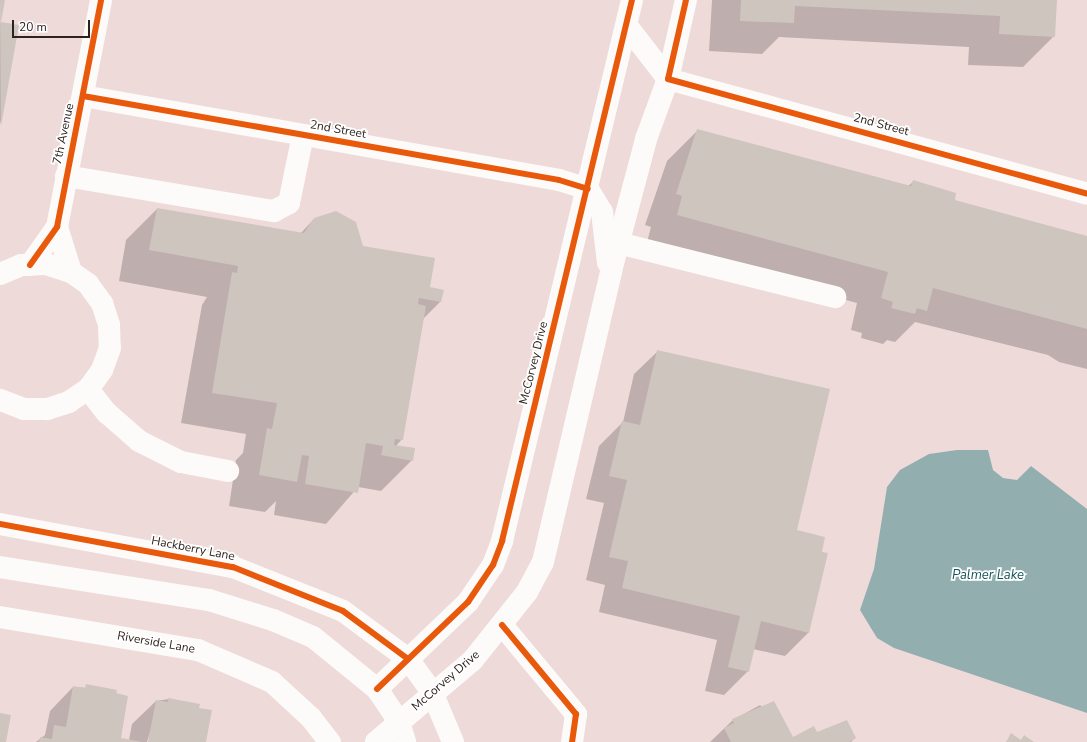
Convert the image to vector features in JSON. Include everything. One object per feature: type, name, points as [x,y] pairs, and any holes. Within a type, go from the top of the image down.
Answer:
[{"type":"street","name":"7th Avenue","points":[[30,265],[57,227],[101,0]]},
{"type":"street","name":"McCorvey Drive","points":[[377,689],[468,602],[493,565],[502,541],[588,189],[632,0]]},
{"type":"street","name":"McCorvey Drive","points":[[402,732],[432,692],[472,661],[502,625],[543,562],[618,243],[646,139],[668,79],[686,0]]},
{"type":"street","points":[[627,26],[668,79]]},
{"type":"street","name":"2nd Street","points":[[668,79],[1087,194]]},
{"type":"street","name":"2nd Street","points":[[83,96],[559,180],[588,189]]},
{"type":"street","points":[[66,176],[274,211],[289,203],[303,135]]},
{"type":"street","points":[[588,189],[602,212],[610,276]]},
{"type":"street","name":"7th Avenue","points":[[57,227],[71,272]]},
{"type":"street","points":[[618,243],[835,297]]},
{"type":"street","points":[[0,274],[30,265],[46,264],[71,272],[88,284],[102,303],[109,325],[110,348],[102,370],[88,389],[69,402],[47,409],[24,409],[0,400]]},
{"type":"street","points":[[88,389],[107,413],[139,441],[181,462],[228,471]]},
{"type":"street","name":"Hackberry Lane","points":[[0,524],[233,567],[343,611],[408,659],[432,692],[453,742]]},
{"type":"street","points":[[0,567],[209,600],[273,620],[313,637],[377,689],[402,732],[376,742]]},
{"type":"street","name":"Riverside Lane","points":[[0,617],[198,650],[272,682],[312,718],[330,742]]},
{"type":"street","points":[[502,625],[576,714],[572,742]]},
{"type":"shaded area","points":[[0,0],[1087,0],[1087,742],[0,742]]},
{"type":"water","name":"Palmer Lake","points":[[957,450],[988,450],[993,470],[1003,478],[1017,480],[1031,466],[1087,509],[1087,713],[894,648],[877,638],[860,610],[874,569],[887,487],[900,470],[929,454]]},
{"type":"building","points":[[0,0],[5,0],[1,22],[19,25],[1,126]]},
{"type":"building","points":[[741,0],[1057,0],[1055,37],[999,34],[1000,16],[795,6],[794,23],[740,21]]},
{"type":"building","points":[[697,129],[911,186],[913,180],[956,193],[955,200],[1087,236],[1087,329],[933,288],[927,311],[917,308],[915,314],[891,308],[893,302],[881,298],[888,272],[677,215],[682,196],[676,194]]},
{"type":"building","points":[[157,208],[304,233],[314,218],[336,211],[356,222],[363,246],[435,258],[430,287],[444,290],[441,302],[419,298],[418,304],[426,306],[403,440],[395,439],[394,445],[415,448],[413,461],[381,455],[383,446],[366,443],[358,493],[305,484],[309,456],[302,455],[297,482],[259,475],[267,428],[272,429],[277,403],[212,393],[232,272],[237,273],[238,266],[149,250]]},
{"type":"building","points":[[657,350],[830,389],[797,530],[825,537],[822,552],[828,553],[809,633],[761,621],[749,672],[728,667],[740,616],[622,588],[628,561],[609,557],[627,480],[609,476],[622,421],[640,425]]},
{"type":"building","points":[[86,684],[117,690],[116,693],[128,696],[121,738],[142,742],[39,742],[40,737],[52,739],[54,725],[66,727],[73,686],[85,688]]},
{"type":"building","points":[[168,698],[200,704],[199,708],[212,710],[206,742],[148,742],[156,700],[168,702]]},
{"type":"building","points":[[774,701],[793,737],[814,726],[817,732],[847,720],[856,738],[849,742],[731,742],[724,728],[734,723],[732,719]]},
{"type":"building","points":[[0,713],[11,715],[6,742],[0,742]]},
{"type":"building","points":[[1011,733],[1021,740],[1024,735],[1034,742],[1006,742]]},
{"type":"cycle path","points":[[30,265],[57,227],[101,0]]},
{"type":"cycle path","points":[[377,689],[468,602],[493,565],[502,541],[632,0]]},
{"type":"cycle path","points":[[686,0],[668,79],[1087,194]]},
{"type":"cycle path","points":[[83,96],[559,180],[588,189]]},
{"type":"cycle path","points":[[0,524],[233,567],[343,611],[408,659]]},
{"type":"cycle path","points":[[502,625],[576,714],[572,742]]}]
